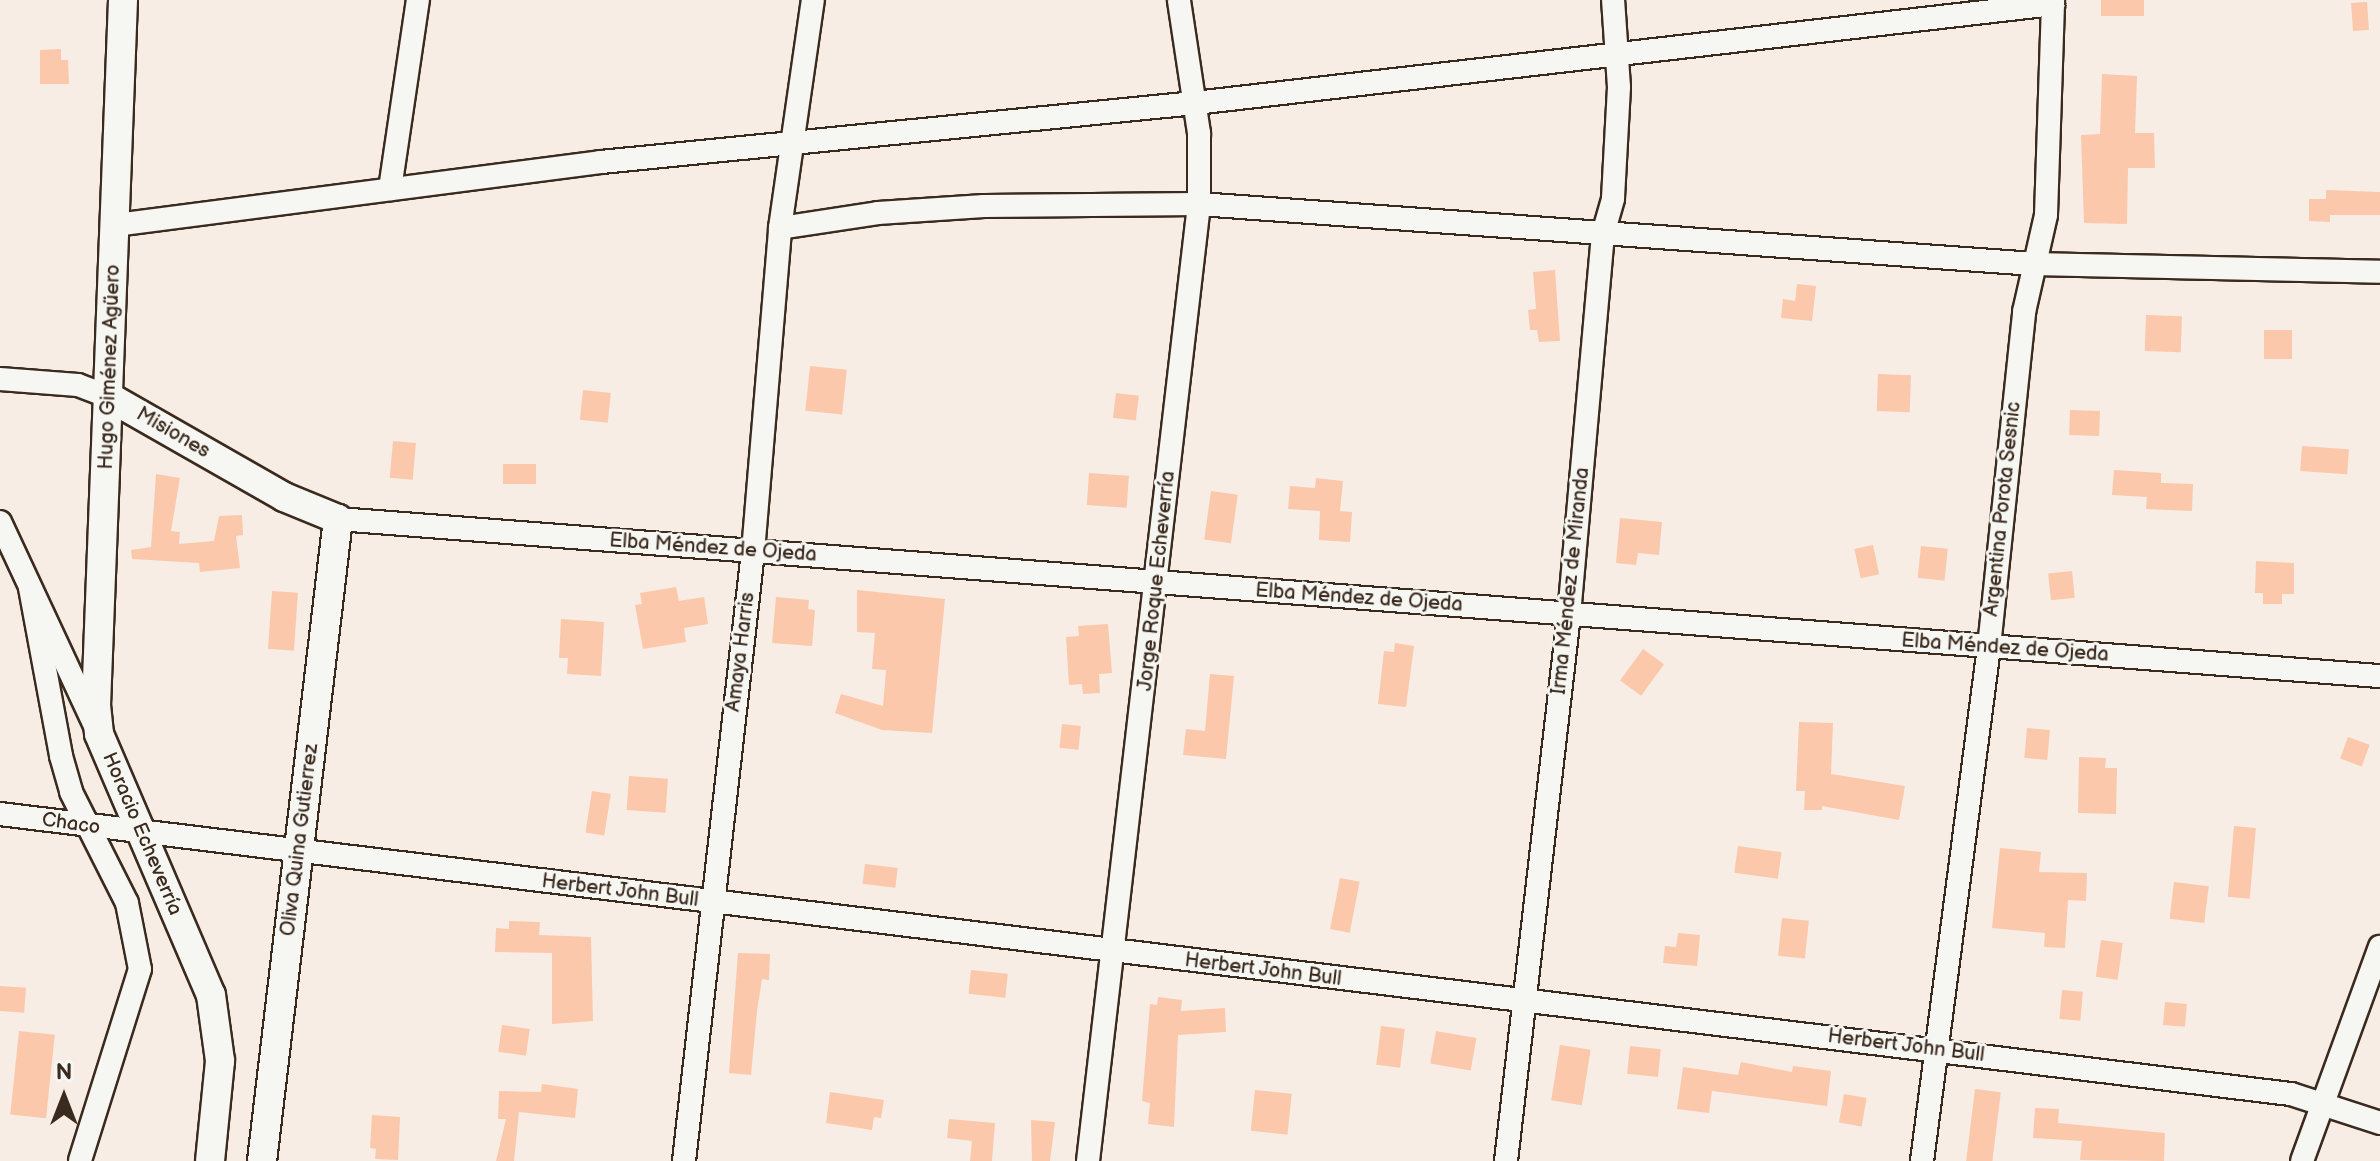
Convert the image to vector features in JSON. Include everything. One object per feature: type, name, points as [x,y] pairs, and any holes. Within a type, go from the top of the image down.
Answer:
[{"type":"street","name":"Hugo Giménez Agüero","points":[[99,734],[97,659],[123,0]]},
{"type":"street","points":[[390,189],[418,0]]},
{"type":"street","name":"Amaya Harris","points":[[684,1161],[753,552],[780,228],[813,0]]},
{"type":"street","name":"Jorge Roque Echeverría","points":[[1088,1161],[1116,952],[1199,204],[1195,103],[1179,0]]},
{"type":"street","name":"Irma Méndez de Miranda","points":[[1506,1161],[1569,615],[1603,234],[1613,198],[1617,55],[1613,0]]},
{"type":"street","points":[[116,225],[601,162],[790,147],[1195,103],[2053,2]]},
{"type":"street","name":"Argentina Porota Sesnic","points":[[1922,1161],[1989,647],[2024,312],[2050,180],[2053,2]]},
{"type":"street","points":[[780,228],[878,213],[984,206],[1199,204],[2034,264],[2380,272]]},
{"type":"street","name":"Misiones","points":[[0,379],[78,385],[109,397],[284,497],[338,519]]},
{"type":"street","name":"Elba Méndez de Ojeda","points":[[338,519],[2380,676]]},
{"type":"street","name":"Oliva Quina Gutierrez","points":[[262,1161],[338,519]]},
{"type":"street","name":"Horacio Echeverría","points":[[0,522],[99,734],[211,995],[220,1061],[210,1161]]},
{"type":"street","points":[[30,588],[61,756],[127,903],[140,969],[80,1161]]},
{"type":"street","name":"Chaco","points":[[0,814],[141,833]]},
{"type":"street","name":"Herbert John Bull","points":[[141,833],[1525,1004],[1937,1049],[2323,1102],[2380,1123]]},
{"type":"street","points":[[2302,1161],[2380,947]]},
{"type":"building","points":[[2101,0],[2144,0],[2144,16],[2101,16]]},
{"type":"building","points":[[2367,2],[2369,30],[2353,31],[2351,3]]},
{"type":"building","points":[[61,49],[61,60],[68,60],[69,84],[40,84],[40,50]]},
{"type":"building","points":[[2102,74],[2137,76],[2135,133],[2154,133],[2155,168],[2128,168],[2127,224],[2084,223],[2081,135],[2100,134]]},
{"type":"building","points":[[2326,190],[2380,192],[2380,215],[2330,215],[2330,222],[2309,221],[2309,199],[2326,199]]},
{"type":"building","points":[[1555,270],[1560,341],[1539,342],[1537,330],[1530,330],[1528,310],[1536,309],[1533,272]]},
{"type":"building","points":[[1797,284],[1816,286],[1812,321],[1781,318],[1783,299],[1795,301]]},
{"type":"building","points":[[2146,315],[2182,316],[2181,352],[2145,351]]},
{"type":"building","points":[[2264,330],[2292,330],[2292,359],[2264,359]]},
{"type":"building","points":[[810,366],[847,370],[842,415],[805,411]]},
{"type":"building","points":[[1878,374],[1911,375],[1910,412],[1877,411]]},
{"type":"building","points":[[583,390],[611,393],[608,423],[580,420]]},
{"type":"building","points":[[1116,393],[1139,396],[1136,421],[1113,418]]},
{"type":"building","points":[[2070,410],[2100,411],[2099,436],[2069,435]]},
{"type":"building","points":[[393,441],[416,443],[413,480],[390,478]]},
{"type":"building","points":[[2302,446],[2349,449],[2347,474],[2300,471]]},
{"type":"building","points":[[503,464],[536,464],[536,484],[503,484]]},
{"type":"building","points":[[2114,470],[2161,473],[2161,483],[2193,484],[2192,511],[2146,509],[2147,497],[2112,495]]},
{"type":"building","points":[[1089,473],[1129,476],[1127,508],[1087,505]]},
{"type":"building","points":[[156,474],[180,478],[171,531],[180,532],[179,544],[214,541],[219,516],[242,515],[243,535],[236,536],[240,568],[200,572],[199,563],[132,559],[131,550],[151,547]]},
{"type":"building","points":[[1316,478],[1343,481],[1340,511],[1352,512],[1350,542],[1319,540],[1320,511],[1288,509],[1290,486],[1315,488]]},
{"type":"building","points":[[1211,491],[1238,495],[1231,543],[1204,540]]},
{"type":"building","points":[[1620,518],[1662,522],[1659,555],[1638,553],[1636,565],[1616,563]]},
{"type":"building","points":[[1873,545],[1879,574],[1861,578],[1854,549]]},
{"type":"building","points":[[1921,546],[1948,549],[1945,581],[1918,578]]},
{"type":"building","points":[[2256,561],[2294,563],[2294,594],[2282,594],[2282,604],[2263,604],[2263,593],[2255,593]]},
{"type":"building","points":[[2072,571],[2075,598],[2051,600],[2048,574]]},
{"type":"building","points":[[676,587],[679,601],[704,597],[708,624],[684,628],[686,642],[643,649],[635,605],[642,604],[640,593]]},
{"type":"building","points":[[857,590],[945,599],[932,733],[882,730],[835,713],[841,694],[883,706],[886,670],[872,669],[875,633],[857,632]]},
{"type":"building","points":[[272,591],[298,593],[294,651],[268,649]]},
{"type":"building","points":[[776,597],[809,600],[808,609],[815,610],[812,646],[772,643]]},
{"type":"building","points":[[561,619],[604,622],[601,676],[567,674],[568,658],[559,658]]},
{"type":"building","points":[[1108,624],[1112,673],[1099,674],[1100,693],[1083,694],[1082,684],[1069,685],[1066,637],[1079,636],[1078,626]]},
{"type":"building","points":[[1395,643],[1414,646],[1406,707],[1378,704],[1384,651],[1394,652]]},
{"type":"building","points":[[1643,649],[1664,664],[1641,696],[1620,681]]},
{"type":"building","points":[[1210,674],[1234,676],[1226,759],[1183,755],[1186,729],[1205,731]]},
{"type":"building","points":[[1799,722],[1833,723],[1831,774],[1905,786],[1899,820],[1822,806],[1822,810],[1804,810],[1805,791],[1796,791]]},
{"type":"building","points":[[1062,724],[1081,726],[1078,750],[1059,748]]},
{"type":"building","points":[[2027,728],[2050,730],[2047,760],[2024,758]]},
{"type":"building","points":[[2348,737],[2370,745],[2362,766],[2340,759]]},
{"type":"building","points":[[2079,757],[2106,758],[2105,768],[2117,768],[2116,814],[2078,813]]},
{"type":"building","points":[[629,776],[668,779],[666,813],[627,810]]},
{"type":"building","points":[[592,791],[611,794],[604,835],[585,832]]},
{"type":"building","points":[[2234,826],[2256,828],[2250,899],[2228,897]]},
{"type":"building","points":[[1738,846],[1782,852],[1778,879],[1734,873]]},
{"type":"building","points":[[2000,848],[2041,852],[2039,872],[2087,873],[2086,901],[2068,900],[2065,948],[2044,947],[2045,933],[1992,928]]},
{"type":"building","points":[[865,864],[898,868],[895,888],[863,884]]},
{"type":"building","points":[[1340,878],[1360,882],[1350,933],[1330,929]]},
{"type":"building","points":[[2174,882],[2209,886],[2204,923],[2169,919]]},
{"type":"building","points":[[1782,918],[1809,921],[1805,959],[1778,956]]},
{"type":"building","points":[[509,921],[540,922],[539,935],[591,937],[593,1021],[552,1024],[552,953],[495,952],[496,928],[509,929]]},
{"type":"building","points":[[1678,933],[1700,935],[1697,966],[1663,963],[1665,946],[1676,947]]},
{"type":"building","points":[[2101,940],[2123,943],[2118,980],[2096,977]]},
{"type":"building","points":[[738,953],[770,954],[769,980],[762,979],[751,1075],[729,1073]]},
{"type":"building","points":[[971,970],[1008,974],[1005,998],[968,994]]},
{"type":"building","points":[[0,986],[26,988],[24,1013],[0,1011]]},
{"type":"building","points":[[2062,990],[2083,992],[2080,1021],[2059,1019]]},
{"type":"building","points":[[1158,997],[1182,1000],[1181,1011],[1225,1008],[1226,1032],[1178,1035],[1174,1127],[1148,1124],[1150,1103],[1142,1101],[1150,1004],[1157,1005]]},
{"type":"building","points":[[2165,1002],[2187,1004],[2185,1027],[2163,1025]]},
{"type":"building","points":[[502,1025],[530,1029],[526,1056],[498,1052]]},
{"type":"building","points":[[1381,1026],[1405,1029],[1400,1068],[1376,1065]]},
{"type":"building","points":[[19,1031],[55,1035],[46,1118],[10,1115]]},
{"type":"building","points":[[1436,1031],[1476,1038],[1471,1071],[1430,1063]]},
{"type":"building","points":[[1560,1045],[1591,1050],[1582,1105],[1551,1100]]},
{"type":"building","points":[[1630,1046],[1661,1049],[1658,1077],[1627,1074]]},
{"type":"building","points":[[1741,1062],[1792,1072],[1793,1066],[1831,1071],[1827,1106],[1712,1091],[1709,1113],[1677,1109],[1683,1067],[1738,1075]]},
{"type":"building","points":[[542,1084],[578,1089],[575,1118],[519,1112],[514,1161],[496,1161],[506,1119],[498,1119],[499,1091],[541,1092]]},
{"type":"building","points":[[1975,1089],[2001,1092],[1992,1161],[1966,1161]]},
{"type":"building","points":[[1255,1090],[1292,1094],[1288,1135],[1251,1131]]},
{"type":"building","points":[[830,1092],[884,1100],[881,1118],[874,1117],[872,1130],[826,1123]]},
{"type":"building","points":[[1844,1094],[1867,1098],[1862,1127],[1839,1123]]},
{"type":"building","points":[[2035,1108],[2059,1109],[2058,1123],[2165,1133],[2164,1161],[2080,1160],[2082,1141],[2033,1138]]},
{"type":"building","points":[[372,1115],[400,1117],[398,1160],[375,1159],[376,1149],[370,1148]]},
{"type":"building","points":[[949,1119],[995,1123],[992,1161],[970,1161],[972,1141],[947,1138]]},
{"type":"building","points":[[1031,1120],[1055,1122],[1050,1161],[1032,1161]]}]
